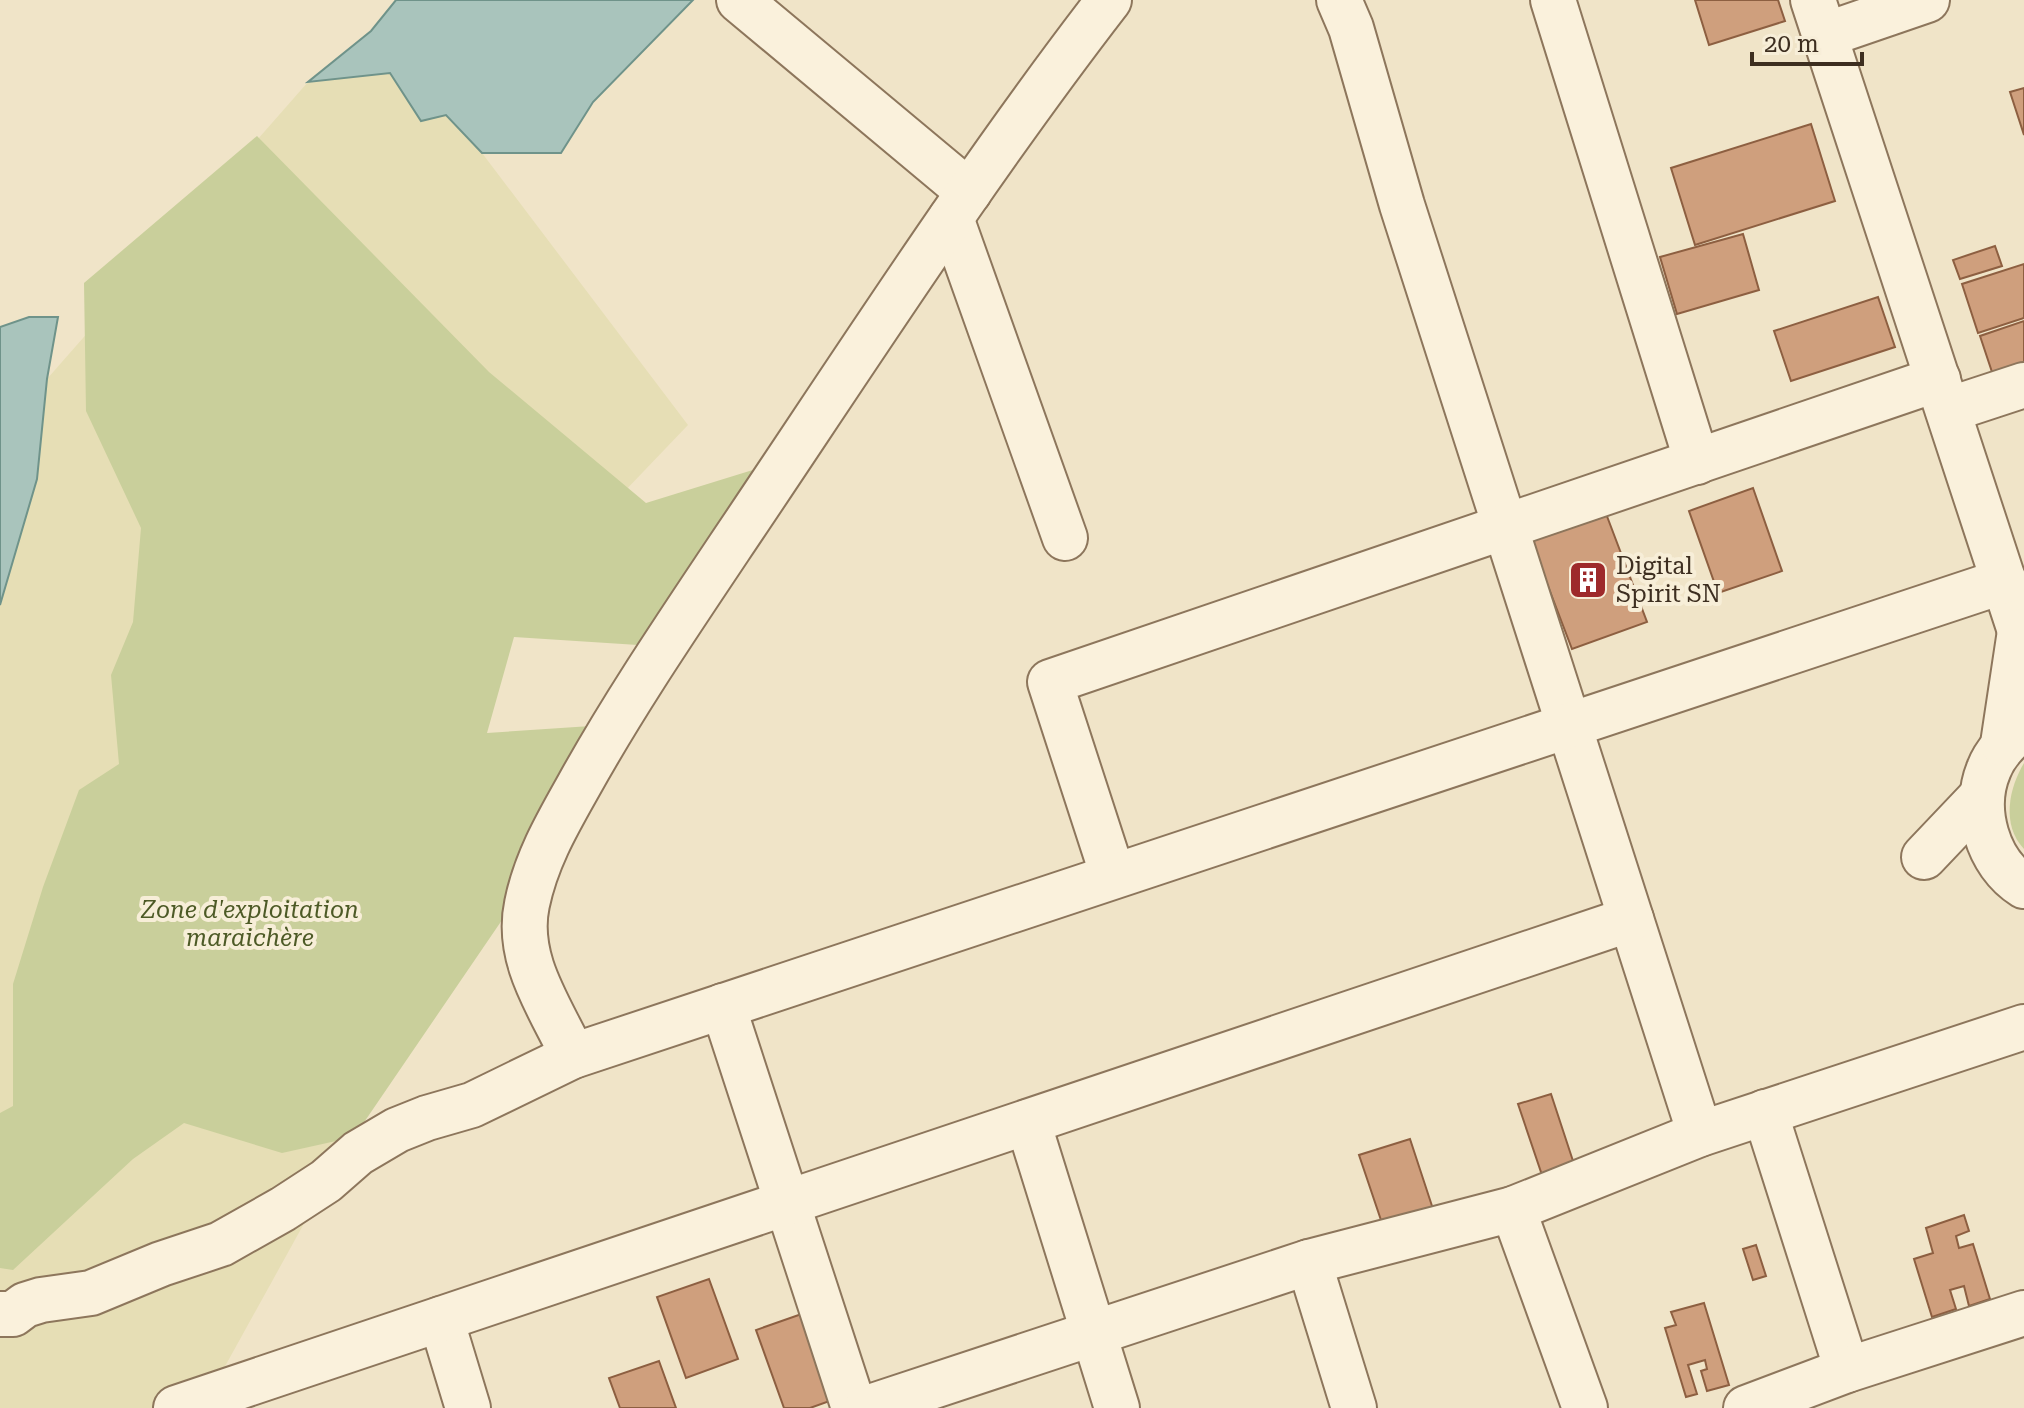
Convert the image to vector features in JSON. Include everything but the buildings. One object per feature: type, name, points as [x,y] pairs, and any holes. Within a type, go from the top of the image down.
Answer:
[{"type":"street","points":[[739,0],[960,205],[1065,538]]},
{"type":"street","points":[[1339,0],[1351,28],[1402,205],[1700,1134]]},
{"type":"street","points":[[1553,0],[1697,462]]},
{"type":"street","points":[[1927,0],[1819,17],[2022,633],[2014,735],[1988,769],[1981,797],[1984,827],[1994,855],[2024,886]]},
{"type":"street","points":[[573,1056],[533,976],[525,938],[526,907],[539,858],[600,747],[699,594],[960,205],[1102,2]]},
{"type":"street","points":[[1113,876],[1050,682],[1697,462],[1943,395],[2024,385]]},
{"type":"street","points":[[0,1314],[13,1314],[25,1305],[41,1300],[91,1293],[161,1264],[221,1244],[283,1209],[326,1181],[358,1153],[397,1130],[472,1105],[573,1056],[2004,581]]},
{"type":"street","points":[[1981,797],[1924,857],[1994,855]]},
{"type":"street","points":[[176,1408],[1631,919]]},
{"type":"street","points":[[723,1006],[854,1408]]},
{"type":"street","points":[[867,1408],[1309,1262],[1513,1209],[1700,1134],[2024,1027]]},
{"type":"street","points":[[1765,1112],[1847,1370]]},
{"type":"street","points":[[1028,1122],[1117,1408]]},
{"type":"street","points":[[1513,1209],[1585,1408]]},
{"type":"street","points":[[1309,1262],[1354,1408]]},
{"type":"street","points":[[1746,1408],[1847,1370],[2024,1313]]},
{"type":"street","points":[[441,1319],[468,1408]]},
{"type":"green space","name":"Zone d'exploitation maraichère","points":[[390,73],[421,121],[446,115],[482,153],[688,425],[600,517],[507,538],[458,945],[202,1408],[0,1408],[0,605],[37,479],[47,379],[308,82]]},
{"type":"green space","name":"Zone d'exploitation maraichère","points":[[257,136],[489,372],[646,503],[782,461],[638,645],[514,637],[487,733],[606,725],[500,923],[354,1137],[282,1153],[184,1123],[133,1159],[13,1270],[0,1268],[0,1113],[13,1106],[13,984],[43,887],[79,790],[119,764],[111,675],[133,622],[141,528],[86,411],[84,283]]},
{"type":"green space","points":[[2024,763],[2024,849],[2012,829],[2010,806],[2014,784]]},
{"type":"water","points":[[396,0],[693,0],[593,102],[561,153],[482,153],[446,115],[421,121],[390,73],[308,82],[371,31]]},
{"type":"water","points":[[29,317],[58,317],[47,379],[37,479],[0,605],[0,327]]},
{"type":"place","name":"Digital Spirit SN","points":[[1588,580]]}]
